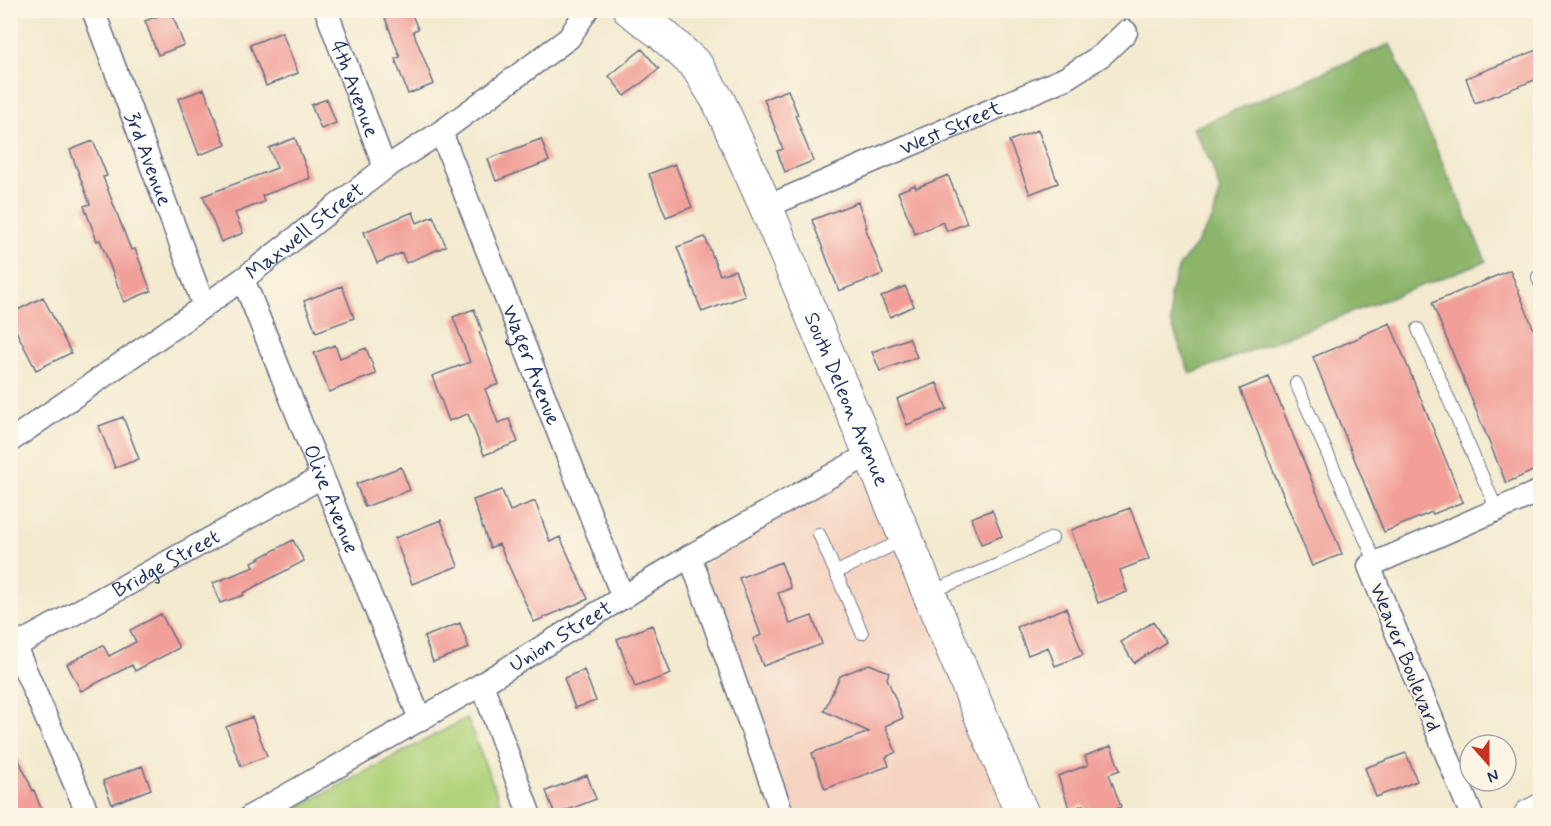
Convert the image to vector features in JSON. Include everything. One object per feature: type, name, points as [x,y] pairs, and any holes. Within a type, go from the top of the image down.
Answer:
[{"type":"street","name":"3rd Avenue","points":[[93,10],[204,306]]},
{"type":"street","name":"4th Avenue","points":[[326,10],[385,168]]},
{"type":"street","name":"Maxwell Street","points":[[13,431],[243,279],[385,168],[441,132],[569,38],[588,10]]},
{"type":"street","name":"South Deleon Avenue","points":[[630,10],[661,33],[696,65],[719,102],[871,453],[1023,816]]},
{"type":"street","name":"West Street","points":[[766,207],[1066,78],[1102,55],[1126,32]]},
{"type":"street","name":"Wager Avenue","points":[[441,132],[623,598]]},
{"type":"street","name":"Olive Avenue","points":[[243,279],[420,719]]},
{"type":"street","name":"Union Street","points":[[251,816],[482,684],[690,556],[871,453]]},
{"type":"street","name":"Bridge Street","points":[[12,644],[322,477]]},
{"type":"street","points":[[1372,564],[1540,491]]},
{"type":"street","points":[[690,556],[783,816]]},
{"type":"street","name":"Weaver Boulevard","points":[[1372,564],[1472,816]]},
{"type":"street","points":[[12,644],[89,816]]},
{"type":"street","points":[[482,684],[530,816]]},
{"type":"street","points":[[1530,816],[1540,811]]},
{"type":"lane","points":[[1418,329],[1497,510]]},
{"type":"lane","points":[[1296,384],[1372,564]]},
{"type":"lane","points":[[819,534],[862,633]]},
{"type":"lane","points":[[837,572],[906,538]]},
{"type":"lane","points":[[929,592],[997,565],[1052,538]]},
{"type":"shaded area","points":[[867,468],[1010,815],[794,815],[704,566],[780,518]]},
{"type":"green space","points":[[1390,44],[1486,261],[1190,374],[1171,322],[1170,293],[1179,266],[1213,218],[1220,192],[1212,165],[1193,128]]},
{"type":"green space","points":[[467,718],[505,815],[284,815]]},
{"type":"building","points":[[382,10],[410,10],[418,29],[413,31],[434,84],[408,94],[395,59],[400,57]]},
{"type":"building","points":[[171,11],[184,45],[158,55],[145,21]]},
{"type":"building","points":[[282,32],[298,73],[266,86],[250,45]]},
{"type":"building","points":[[642,49],[659,69],[625,96],[609,76]]},
{"type":"building","points":[[1540,49],[1540,78],[1475,103],[1466,78]]},
{"type":"building","points":[[204,89],[226,145],[199,155],[178,99]]},
{"type":"building","points":[[788,90],[813,161],[785,172],[777,151],[783,149],[764,99]]},
{"type":"building","points":[[327,99],[336,123],[321,129],[311,105]]},
{"type":"building","points":[[1038,130],[1058,183],[1030,194],[1009,141]]},
{"type":"building","points":[[295,138],[310,178],[262,196],[264,202],[235,213],[243,233],[221,242],[203,196],[277,168],[269,148]]},
{"type":"building","points":[[541,139],[549,161],[496,181],[488,159]]},
{"type":"building","points":[[93,141],[107,176],[103,177],[131,250],[135,249],[151,291],[124,302],[84,206],[90,204],[70,150]]},
{"type":"building","points":[[675,164],[692,207],[666,217],[649,174]]},
{"type":"building","points":[[948,175],[967,223],[947,231],[943,222],[915,234],[898,192],[915,185],[916,188]]},
{"type":"building","points":[[858,202],[883,274],[839,291],[812,220]]},
{"type":"building","points":[[413,212],[417,223],[433,216],[446,246],[406,263],[402,253],[377,263],[364,232]]},
{"type":"building","points":[[705,237],[720,275],[735,270],[745,296],[702,312],[677,247]]},
{"type":"building","points":[[1510,270],[1540,345],[1540,468],[1506,483],[1432,303]]},
{"type":"building","points":[[342,286],[354,318],[316,332],[304,301]]},
{"type":"building","points":[[905,286],[914,306],[890,317],[881,297]]},
{"type":"building","points":[[43,297],[71,353],[36,370],[10,319],[10,314]]},
{"type":"building","points":[[474,309],[482,331],[479,332],[499,384],[485,389],[498,423],[509,419],[518,442],[484,455],[468,414],[449,421],[432,376],[470,362],[453,317]]},
{"type":"building","points":[[1390,323],[1463,502],[1384,532],[1313,357]]},
{"type":"building","points":[[909,338],[917,357],[880,371],[872,352]]},
{"type":"building","points":[[335,345],[340,358],[366,348],[376,374],[329,392],[314,353]]},
{"type":"building","points":[[1269,377],[1342,554],[1312,566],[1240,389]]},
{"type":"building","points":[[937,383],[947,409],[907,425],[897,399]]},
{"type":"building","points":[[123,417],[139,459],[115,468],[99,426]]},
{"type":"building","points":[[401,467],[410,490],[365,507],[356,484]]},
{"type":"building","points":[[502,490],[510,511],[535,501],[550,542],[560,537],[588,599],[534,622],[499,544],[490,548],[473,500]]},
{"type":"building","points":[[1130,508],[1149,559],[1120,570],[1127,592],[1098,603],[1071,530]]},
{"type":"building","points":[[992,510],[1002,536],[981,544],[971,518]]},
{"type":"building","points":[[441,520],[458,566],[412,584],[395,538]]},
{"type":"building","points":[[293,540],[304,561],[243,593],[244,595],[220,603],[213,583],[254,567],[252,562]]},
{"type":"building","points":[[781,562],[791,588],[778,593],[790,624],[812,616],[822,644],[763,666],[753,639],[761,635],[739,578]]},
{"type":"building","points":[[1066,608],[1083,655],[1055,666],[1048,647],[1028,655],[1017,627]]},
{"type":"building","points":[[161,614],[179,648],[135,671],[132,665],[81,691],[67,664],[103,645],[109,656],[136,642],[130,630]]},
{"type":"building","points":[[1153,622],[1166,642],[1134,663],[1121,642]]},
{"type":"building","points":[[460,623],[469,648],[433,662],[424,637]]},
{"type":"building","points":[[652,625],[671,674],[635,687],[617,639]]},
{"type":"building","points":[[869,664],[889,672],[887,678],[903,718],[885,726],[896,752],[886,757],[889,766],[825,789],[812,753],[869,732],[824,711],[840,676]]},
{"type":"building","points":[[584,670],[596,701],[575,708],[564,678]]},
{"type":"building","points":[[252,717],[267,756],[241,766],[226,727]]},
{"type":"building","points":[[10,741],[42,811],[31,816],[10,816]]},
{"type":"building","points":[[1111,746],[1120,770],[1109,774],[1121,807],[1099,816],[1087,816],[1083,805],[1070,810],[1058,776],[1088,765],[1085,756]]},
{"type":"building","points":[[1406,753],[1417,781],[1376,797],[1365,768]]},
{"type":"building","points":[[142,766],[151,789],[112,804],[103,781]]},
{"type":"building","points":[[587,775],[596,799],[555,815],[546,791]]}]
